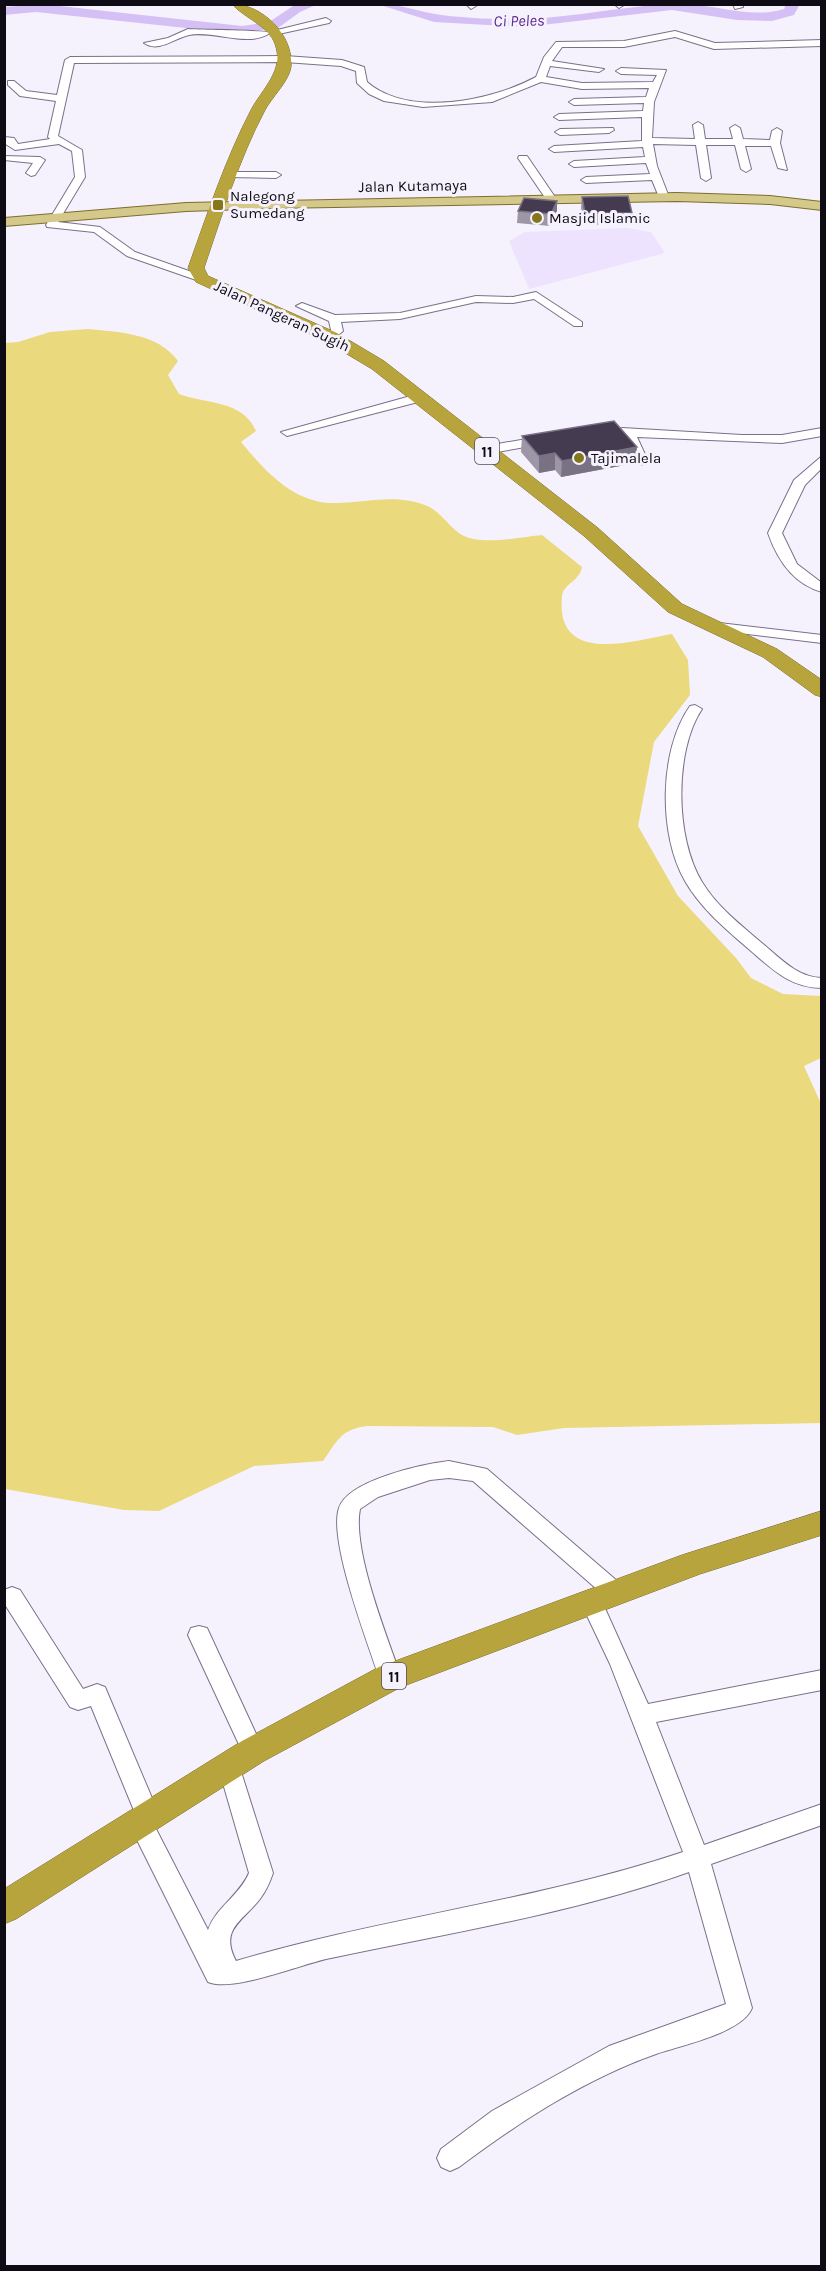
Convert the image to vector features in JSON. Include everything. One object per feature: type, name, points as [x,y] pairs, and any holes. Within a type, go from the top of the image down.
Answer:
[{"type":"highway","points":[[225,4],[269,32],[284,55]]},
{"type":"highway","points":[[237,4],[250,18]]},
{"type":"highway","name":"Jalan Pangeran Sugih","points":[[284,55],[284,69],[258,110],[218,206],[200,270],[331,337],[378,365],[591,532],[660,596],[690,618],[753,644],[786,664],[822,691]]},
{"type":"highway","name":"11","points":[[4,1908],[241,1758],[390,1677],[693,1564],[822,1523]]},
{"type":"main road","name":"Jalan Kutamaya","points":[[4,222],[218,206],[664,197],[770,200],[822,206]]},
{"type":"street","points":[[149,43],[170,41],[188,32],[242,35],[326,21]]},
{"type":"street","points":[[815,29],[822,38]]},
{"type":"street","points":[[540,79],[559,44],[617,44],[667,35],[683,36],[714,46],[822,43]]},
{"type":"street","points":[[200,270],[145,259],[120,248],[105,233],[96,229],[51,225],[80,177],[77,150],[53,137],[70,60],[76,58],[284,55],[358,67],[362,82],[373,94],[388,100],[409,102],[480,101],[504,96],[540,79],[582,86],[654,85]]},
{"type":"street","points":[[547,63],[599,69]]},
{"type":"street","points":[[621,71],[663,72],[654,85],[647,114],[651,160],[655,177],[664,197]]},
{"type":"street","points":[[11,83],[23,94],[60,98]]},
{"type":"street","points":[[574,102],[649,100]]},
{"type":"street","points":[[559,117],[647,114]]},
{"type":"street","points":[[601,115],[616,145]]},
{"type":"street","points":[[698,125],[706,178]]},
{"type":"street","points":[[735,128],[746,170]]},
{"type":"street","points":[[560,132],[609,130]]},
{"type":"street","points":[[777,131],[775,142],[783,168]]},
{"type":"street","points":[[4,140],[10,141],[8,155]]},
{"type":"street","points":[[8,155],[60,141]]},
{"type":"street","points":[[554,148],[700,141],[775,142]]},
{"type":"street","points":[[8,155],[40,160],[31,173]]},
{"type":"street","points":[[523,158],[552,200]]},
{"type":"street","points":[[574,164],[651,160]]},
{"type":"street","points":[[231,175],[276,175]]},
{"type":"street","points":[[586,180],[655,177]]},
{"type":"street","points":[[145,259],[183,264],[200,270]]},
{"type":"street","points":[[302,306],[334,319],[400,316],[476,299],[513,300],[536,295],[578,324]]},
{"type":"street","points":[[331,337],[337,331],[334,319]]},
{"type":"street","points":[[287,432],[418,398]]},
{"type":"street","points":[[608,432],[742,439],[782,439],[822,432]]},
{"type":"street","points":[[626,433],[634,441],[642,461]]},
{"type":"street","points":[[486,450],[552,439]]},
{"type":"street","points":[[822,460],[799,483],[775,533],[780,549],[795,573],[822,588]]},
{"type":"street","points":[[709,626],[822,639]]},
{"type":"street","points":[[695,709],[685,723],[676,745],[675,764],[677,835],[680,853],[691,878],[715,912],[798,982],[822,983]]},
{"type":"street","points":[[390,1677],[358,1576],[348,1518],[353,1503],[372,1491],[435,1470],[458,1469],[480,1475],[603,1597],[621,1664],[697,1857],[740,2003],[739,2011],[731,2016],[618,2055],[501,2120],[450,2158]]},
{"type":"street","points":[[12,1596],[78,1700],[97,1694],[144,1820],[217,1974],[220,1976],[318,1947],[490,1916],[603,1889],[822,1814]]},
{"type":"street","points":[[199,1635],[241,1758],[261,1866],[256,1884],[235,1907],[219,1936],[218,1948],[230,1974]]},
{"type":"street","points":[[641,1715],[822,1680]]},
{"type":"shaded area","points":[[627,228],[651,232],[665,253],[529,289],[509,241],[525,232]]},
{"type":"shaded area","points":[[87,329],[111,331],[149,339],[170,352],[178,361],[168,375],[179,394],[233,408],[242,414],[256,431],[241,442],[271,475],[283,485],[308,499],[338,503],[382,499],[414,502],[430,507],[459,533],[472,539],[503,540],[542,535],[582,567],[581,572],[566,588],[562,596],[563,618],[571,632],[583,641],[599,644],[618,644],[672,634],[688,660],[690,695],[654,742],[638,826],[678,896],[736,958],[751,978],[783,994],[821,996],[821,1058],[804,1066],[822,1106],[821,1423],[564,1428],[517,1435],[493,1427],[367,1426],[345,1433],[323,1461],[254,1466],[159,1511],[124,1510],[5,1489],[5,343],[18,342],[50,332]]},
{"type":"building","points":[[628,196],[632,213],[585,213],[582,197]]},
{"type":"building","points":[[524,198],[557,201],[551,214],[518,211]]},
{"type":"building","points":[[614,421],[637,447],[562,461],[555,453],[539,456],[522,436]]},
{"type":"waterway","name":"Ci Peles","points":[[4,11],[36,8],[242,30],[273,25],[295,9],[312,4]]},
{"type":"waterway","name":"Ci Peles","points":[[383,4],[434,18],[525,23],[672,6],[737,16],[772,17],[789,12],[793,4]]},
{"type":"place","name":"Nalegong Sumedang","points":[[218,205]]},
{"type":"place","name":"Masjid Islamic","points":[[537,218]]},
{"type":"place","name":"Tajimalela","points":[[579,458]]}]
